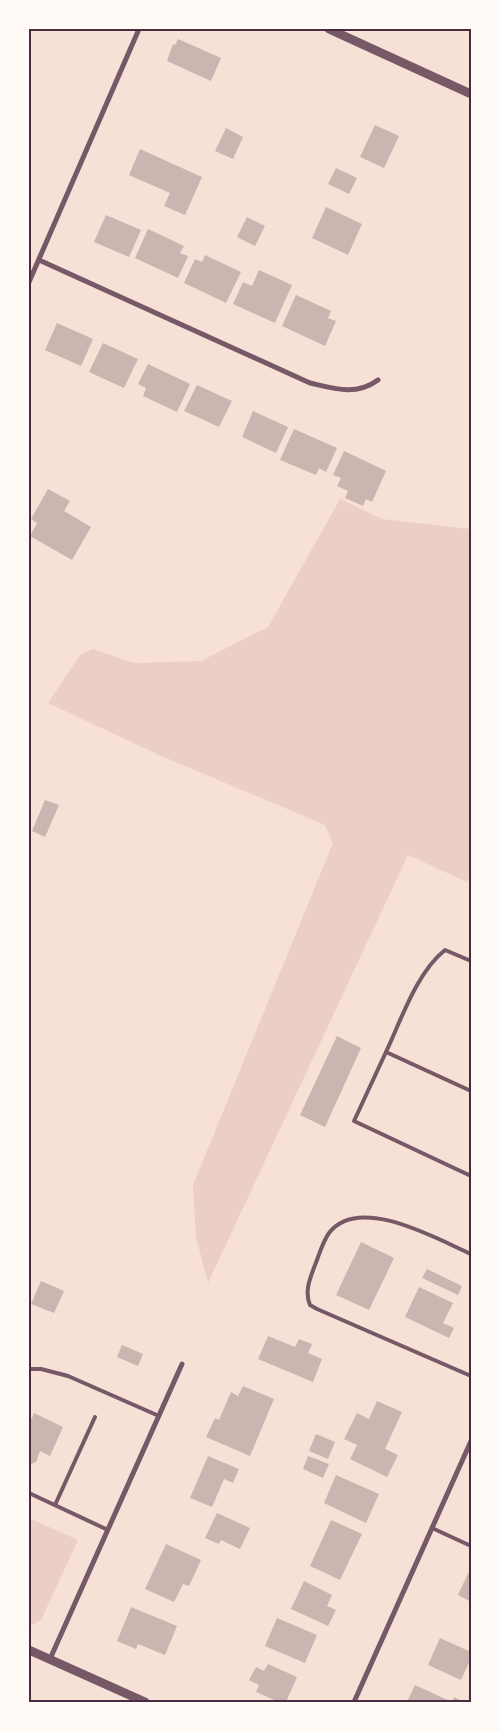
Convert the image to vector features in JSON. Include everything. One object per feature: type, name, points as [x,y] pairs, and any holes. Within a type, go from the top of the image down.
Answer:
[{"type":"street","points":[[29,282],[139,29]]},
{"type":"street","points":[[329,29],[471,94]]},
{"type":"street","points":[[39,260],[310,383],[352,390],[362,389],[378,380]]},
{"type":"street","points":[[50,1660],[182,1364]]},
{"type":"street","points":[[354,1702],[471,1441]]},
{"type":"street","points":[[29,1650],[145,1702]]},
{"type":"lane","points":[[471,961],[445,950],[436,956],[426,969],[354,1121],[471,1176]]},
{"type":"lane","points":[[386,1052],[471,1091]]},
{"type":"lane","points":[[471,1254],[400,1223],[373,1217],[353,1218],[341,1223],[330,1232],[306,1291],[310,1304],[317,1309],[471,1376]]},
{"type":"lane","points":[[29,1369],[41,1369],[68,1376],[159,1416]]},
{"type":"lane","points":[[54,1505],[95,1417]]},
{"type":"lane","points":[[29,1493],[108,1530]]},
{"type":"lane","points":[[432,1528],[471,1546]]},
{"type":"shaded area","points":[[340,499],[382,519],[471,529],[471,872],[467,882],[408,855],[208,1283],[196,1237],[193,1185],[333,843],[325,825],[159,755],[48,703],[80,655],[93,649],[134,663],[201,661],[268,627]]},
{"type":"shaded area","points":[[29,1518],[78,1540],[41,1620],[29,1627]]},
{"type":"building","points":[[178,39],[221,58],[211,81],[167,61],[173,44],[175,45]]},
{"type":"building","points":[[375,125],[399,136],[384,168],[360,157]]},
{"type":"building","points":[[226,128],[243,137],[233,159],[215,151]]},
{"type":"building","points":[[140,149],[202,177],[185,215],[164,206],[170,193],[129,175]]},
{"type":"building","points":[[336,168],[357,178],[349,194],[328,184]]},
{"type":"building","points":[[326,207],[362,224],[348,255],[312,238]]},
{"type":"building","points":[[106,215],[141,230],[129,257],[94,242]]},
{"type":"building","points":[[247,217],[265,226],[255,246],[237,237]]},
{"type":"building","points":[[148,229],[184,246],[180,253],[188,256],[178,278],[135,258]]},
{"type":"building","points":[[205,255],[241,272],[226,303],[184,283],[195,259],[202,262]]},
{"type":"building","points":[[259,270],[292,285],[275,323],[233,304],[243,282],[252,286]]},
{"type":"building","points":[[296,295],[331,311],[328,318],[336,321],[325,346],[282,326]]},
{"type":"building","points":[[57,323],[93,339],[81,366],[45,350]]},
{"type":"building","points":[[103,343],[138,359],[124,388],[89,372]]},
{"type":"building","points":[[148,364],[190,384],[177,412],[143,396],[146,388],[138,384]]},
{"type":"building","points":[[197,385],[232,401],[219,427],[184,411]]},
{"type":"building","points":[[253,411],[288,427],[276,453],[242,437]]},
{"type":"building","points":[[294,429],[337,448],[326,472],[319,468],[316,475],[280,460]]},
{"type":"building","points":[[344,451],[386,471],[372,502],[366,499],[363,506],[345,498],[348,491],[337,486],[341,478],[333,475]]},
{"type":"building","points":[[48,489],[70,501],[64,511],[91,527],[72,560],[30,536],[37,523],[31,519]]},
{"type":"building","points":[[45,800],[59,805],[45,837],[32,831]]},
{"type":"building","points":[[337,1036],[361,1048],[325,1127],[300,1115]]},
{"type":"building","points":[[361,1242],[394,1258],[369,1310],[336,1295]]},
{"type":"building","points":[[427,1269],[462,1286],[458,1295],[422,1278]]},
{"type":"building","points":[[41,1281],[64,1291],[54,1313],[31,1304]]},
{"type":"building","points":[[419,1287],[453,1303],[443,1323],[454,1328],[449,1338],[405,1317]]},
{"type":"building","points":[[268,1336],[295,1347],[299,1339],[312,1344],[308,1353],[322,1359],[313,1382],[258,1359]]},
{"type":"building","points":[[122,1345],[143,1354],[138,1366],[117,1357]]},
{"type":"building","points":[[243,1386],[274,1399],[250,1456],[206,1437],[215,1418],[219,1420],[231,1392],[238,1396]]},
{"type":"building","points":[[377,1401],[402,1412],[385,1449],[398,1455],[387,1477],[350,1459],[357,1445],[344,1439],[357,1413],[369,1419]]},
{"type":"building","points":[[34,1413],[63,1427],[50,1456],[40,1451],[36,1462],[29,1465],[29,1419],[32,1418]]},
{"type":"building","points":[[316,1434],[335,1442],[328,1459],[309,1451]]},
{"type":"building","points":[[208,1456],[239,1469],[233,1483],[224,1479],[212,1507],[190,1498]]},
{"type":"building","points":[[308,1456],[329,1464],[323,1478],[303,1469]]},
{"type":"building","points":[[336,1475],[379,1494],[366,1523],[324,1503]]},
{"type":"building","points":[[217,1513],[250,1528],[240,1549],[221,1540],[219,1544],[205,1538]]},
{"type":"building","points":[[331,1520],[362,1534],[340,1580],[310,1566]]},
{"type":"building","points":[[166,1544],[201,1560],[189,1586],[183,1584],[174,1602],[145,1589]]},
{"type":"building","points":[[471,1567],[471,1602],[458,1595]]},
{"type":"building","points":[[304,1581],[332,1595],[327,1606],[336,1610],[328,1626],[291,1609]]},
{"type":"building","points":[[131,1607],[177,1626],[165,1655],[138,1644],[136,1649],[117,1641]]},
{"type":"building","points":[[277,1618],[317,1635],[305,1663],[265,1646]]},
{"type":"building","points":[[440,1638],[471,1652],[471,1658],[461,1680],[428,1665]]},
{"type":"building","points":[[268,1664],[297,1677],[286,1702],[279,1702],[256,1692],[259,1685],[249,1680],[256,1667],[264,1671]]},
{"type":"building","points":[[415,1685],[452,1702],[407,1702]]},
{"type":"building","points":[[454,1697],[464,1702],[452,1702]]}]
